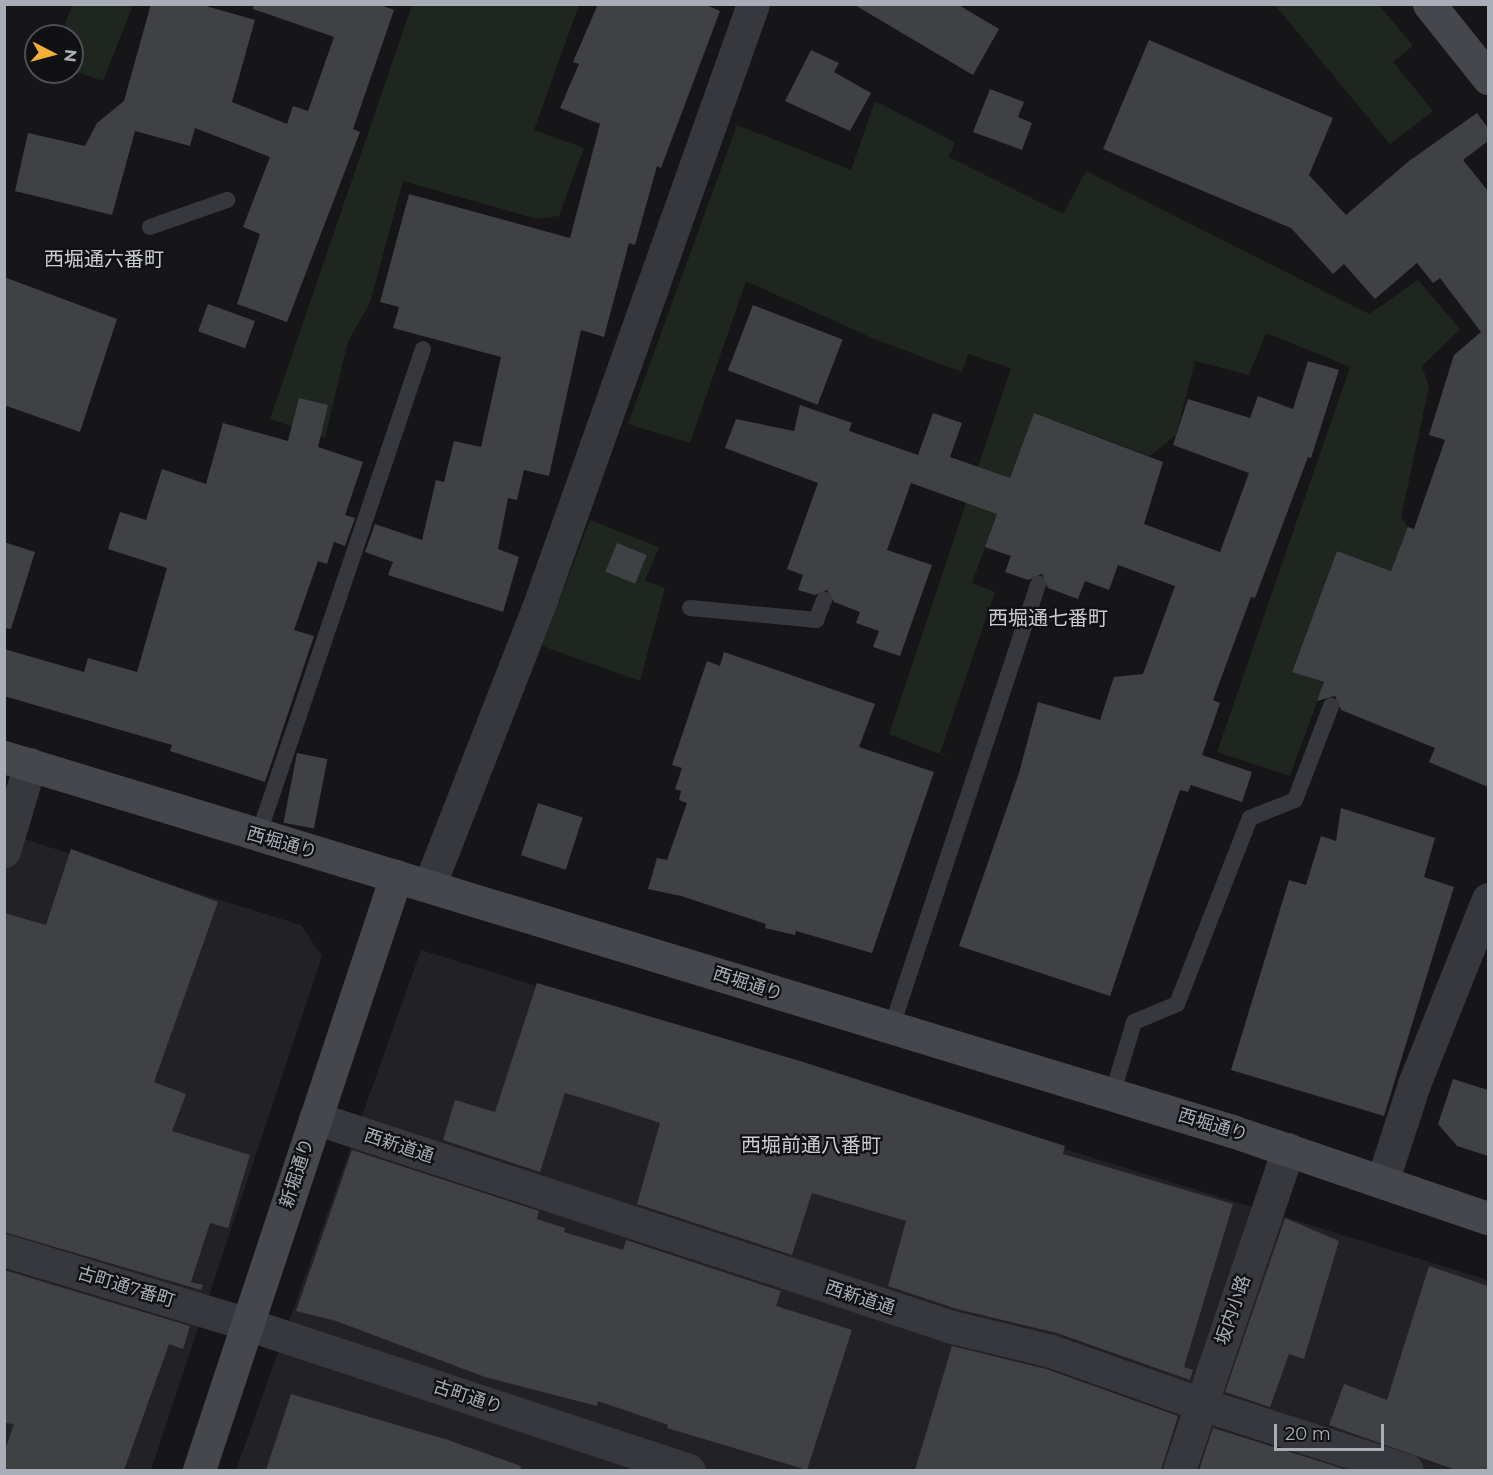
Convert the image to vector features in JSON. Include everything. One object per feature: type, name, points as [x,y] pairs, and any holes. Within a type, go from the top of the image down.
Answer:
[{"type":"street","points":[[429,886],[542,597],[753,4]]},
{"type":"street","points":[[1429,4],[1488,78]]},
{"type":"street","points":[[4,851],[17,760]]},
{"type":"street","name":"西堀通り","points":[[17,760],[258,836],[429,886],[1288,1149],[1383,1179],[1488,1218]]},
{"type":"street","name":"新堀通り","points":[[199,1470],[396,876]]},
{"type":"street","points":[[1383,1179],[1414,1084],[1488,900]]},
{"type":"street","name":"西新道通","points":[[315,1118],[952,1327],[1051,1351],[1201,1404],[1407,1470]]},
{"type":"street","name":"坂内小路","points":[[1179,1470],[1288,1149]]},
{"type":"street","name":"古町通7番町","points":[[4,1250],[247,1324]]},
{"type":"street","name":"古町通り","points":[[247,1324],[686,1470]]},
{"type":"lane","points":[[150,227],[226,200]]},
{"type":"lane","points":[[258,836],[423,349]]},
{"type":"lane","points":[[891,1029],[1038,584]]},
{"type":"lane","points":[[690,608],[816,621],[824,600]]},
{"type":"lane","points":[[1112,1095],[1134,1022],[1176,1004],[1250,818],[1295,800],[1331,706]]},
{"type":"shaded area","points":[[73,4],[133,5],[103,81],[84,74],[84,24],[65,24]]},
{"type":"shaded area","points":[[412,5],[579,5],[534,130],[584,148],[559,216],[537,219],[403,181],[370,303],[348,341],[325,438],[270,419]]},
{"type":"shaded area","points":[[1275,5],[1379,5],[1413,46],[1393,62],[1433,111],[1390,144]]},
{"type":"shaded area","points":[[875,101],[955,142],[949,157],[1063,214],[1086,171],[1369,314],[1418,280],[1460,329],[1422,366],[1429,387],[1401,518],[1408,527],[1392,571],[1337,551],[1292,671],[1324,683],[1290,776],[1217,752],[1350,367],[1266,333],[1249,375],[1195,361],[1176,435],[1150,456],[1034,413],[972,583],[995,592],[940,753],[955,760],[889,734],[1011,368],[968,354],[962,372],[872,338],[746,281],[690,443],[628,424],[737,125],[851,170]]},
{"type":"shaded area","points":[[590,520],[659,547],[645,581],[665,588],[640,681],[542,646]]},
{"type":"shaded area","points":[[4,833],[301,925],[322,956],[151,1470],[5,1470]]},
{"type":"shaded area","points":[[421,950],[1488,1280],[1488,1470],[236,1470]]},
{"type":"building","points":[[151,4],[199,4],[255,20],[232,102],[287,124],[293,106],[308,111],[334,37],[253,9],[254,4],[378,4],[394,10],[353,129],[360,132],[287,322],[237,304],[260,234],[243,227],[270,157],[195,128],[190,146],[135,131],[112,215],[15,191],[28,133],[85,146],[97,123],[124,101]]},
{"type":"building","points":[[598,4],[704,4],[720,11],[661,168],[657,166],[635,245],[629,243],[604,337],[581,330],[549,476],[524,470],[517,500],[508,498],[498,549],[519,557],[503,612],[388,575],[393,562],[365,552],[375,524],[422,540],[436,480],[444,482],[454,441],[481,447],[501,357],[393,328],[399,307],[380,302],[409,194],[570,238],[600,124],[560,108],[579,64],[573,62]]},
{"type":"building","points":[[853,4],[957,4],[999,29],[973,75]]},
{"type":"building","points":[[1149,40],[1333,118],[1309,175],[1346,215],[1409,161],[1477,113],[1488,128],[1488,141],[1463,160],[1488,191],[1488,787],[1429,762],[1435,748],[1341,710],[1335,696],[1317,701],[1324,682],[1292,672],[1337,551],[1391,571],[1408,527],[1414,529],[1445,440],[1429,435],[1454,355],[1481,332],[1440,278],[1433,283],[1417,263],[1375,299],[1344,264],[1333,274],[1291,228],[1103,149]]},
{"type":"building","points":[[811,50],[839,63],[834,72],[871,93],[850,131],[785,101]]},
{"type":"building","points":[[990,89],[1024,102],[1018,117],[1032,123],[1022,150],[973,132]]},
{"type":"building","points":[[4,277],[117,319],[80,432],[4,405]]},
{"type":"building","points":[[208,304],[255,321],[245,348],[198,331]]},
{"type":"building","points":[[753,305],[843,339],[818,405],[728,370]]},
{"type":"building","points":[[1308,361],[1339,370],[1311,458],[1308,457],[1255,598],[1251,597],[1213,700],[1220,703],[1202,755],[1252,772],[1242,802],[1191,785],[1188,792],[1180,790],[1110,996],[959,946],[1019,773],[1038,702],[1100,720],[1114,677],[1143,674],[1175,586],[1118,565],[1109,590],[1085,581],[1078,599],[1048,588],[1042,574],[1028,580],[1005,572],[1011,556],[985,547],[997,514],[911,483],[887,550],[932,565],[900,656],[873,647],[879,631],[856,623],[860,612],[834,602],[827,590],[815,595],[798,590],[803,575],[787,569],[818,483],[725,448],[736,419],[794,431],[800,405],[852,423],[849,431],[918,455],[933,413],[962,423],[950,457],[1010,478],[1034,413],[1163,462],[1144,524],[1220,552],[1249,473],[1173,445],[1188,399],[1250,418],[1258,396],[1293,409]]},
{"type":"building","points":[[299,398],[328,405],[318,447],[363,462],[345,515],[355,518],[345,546],[334,542],[327,564],[318,561],[294,630],[314,636],[265,782],[170,751],[172,745],[4,696],[4,649],[84,672],[88,658],[137,672],[167,568],[108,549],[120,512],[146,520],[162,469],[206,484],[223,423],[288,441]]},
{"type":"building","points":[[4,542],[35,552],[11,629],[4,628]]},
{"type":"building","points":[[617,543],[647,555],[635,584],[605,572]]},
{"type":"building","points":[[724,652],[875,704],[859,747],[934,772],[872,953],[796,931],[795,935],[765,928],[766,924],[681,896],[648,889],[657,858],[667,860],[687,803],[679,800],[681,791],[675,789],[682,768],[672,765],[707,661],[720,666]]},
{"type":"building","points":[[297,753],[327,759],[314,829],[283,823]]},
{"type":"building","points":[[538,803],[583,818],[566,870],[521,855]]},
{"type":"building","points":[[1341,808],[1435,838],[1424,877],[1454,887],[1384,1116],[1231,1070],[1289,880],[1306,885],[1321,836],[1336,841]]},
{"type":"building","points":[[71,849],[218,902],[154,1082],[186,1094],[172,1131],[250,1155],[228,1228],[210,1223],[191,1282],[203,1285],[201,1290],[4,1232],[4,913],[46,925]]},
{"type":"building","points":[[537,983],[800,1061],[1065,1146],[1063,1154],[1233,1204],[1184,1367],[1193,1370],[1190,1380],[1057,1333],[957,1309],[888,1286],[906,1221],[812,1193],[792,1255],[637,1204],[660,1123],[602,1104],[565,1093],[540,1172],[443,1140],[455,1100],[495,1112]]},
{"type":"building","points":[[1453,1079],[1488,1090],[1488,1156],[1457,1146],[1438,1124]]},
{"type":"building","points":[[352,1150],[539,1211],[537,1219],[565,1228],[564,1232],[623,1250],[626,1240],[781,1291],[776,1306],[852,1330],[807,1470],[667,1428],[668,1425],[598,1401],[597,1406],[485,1377],[336,1321],[296,1311]]},
{"type":"building","points":[[1285,1218],[1339,1241],[1304,1359],[1289,1354],[1270,1407],[1225,1392]]},
{"type":"building","points":[[1429,1266],[1488,1286],[1488,1470],[1456,1470],[1329,1425],[1344,1384],[1387,1400]]},
{"type":"building","points":[[4,1270],[190,1326],[183,1349],[169,1344],[124,1470],[4,1470],[4,1453],[14,1424],[4,1423]]},
{"type":"building","points":[[952,1346],[1046,1369],[1178,1416],[1161,1470],[915,1470]]},
{"type":"building","points":[[291,1394],[445,1439],[521,1466],[520,1470],[266,1470]]},
{"type":"building","points":[[1213,1428],[1347,1470],[1199,1470]]},
{"type":"district","name":"西堀通六番町","points":[[104,259]]},
{"type":"district","name":"西堀通七番町","points":[[1048,618]]},
{"type":"district","name":"西堀前通八番町","points":[[811,1145]]}]
